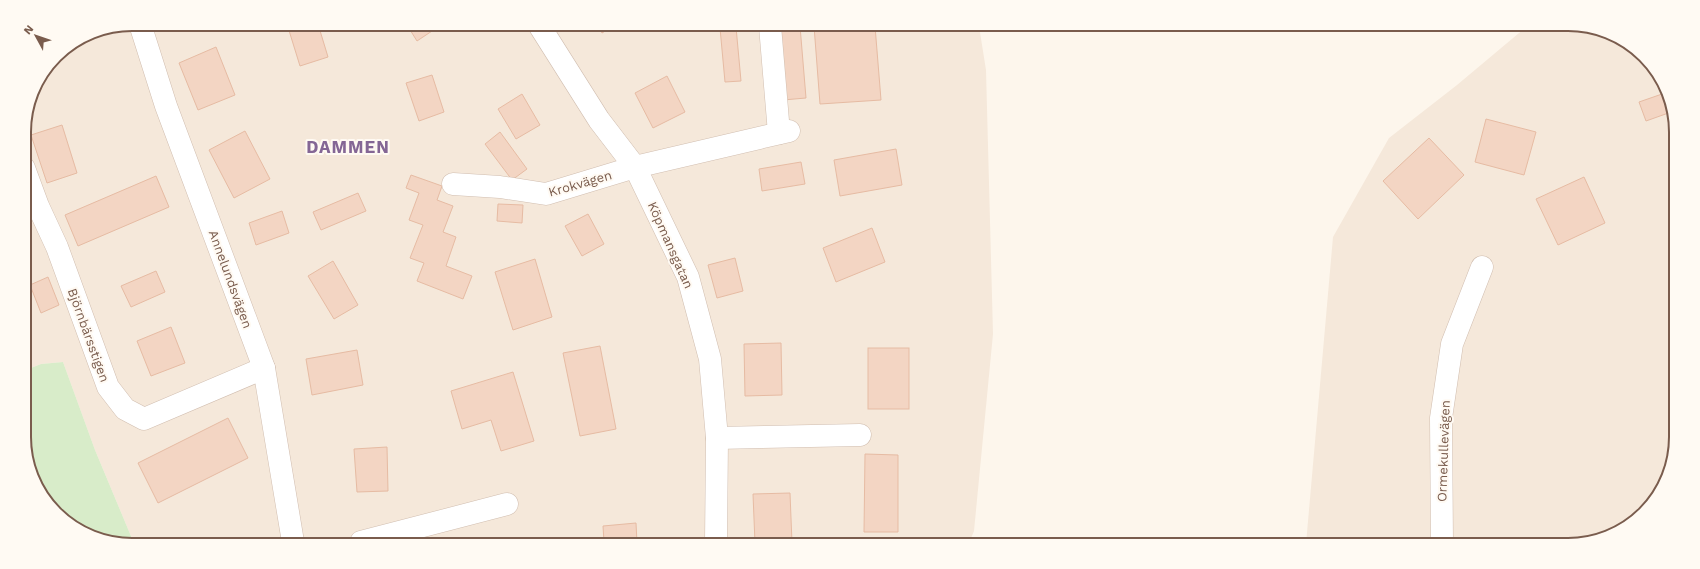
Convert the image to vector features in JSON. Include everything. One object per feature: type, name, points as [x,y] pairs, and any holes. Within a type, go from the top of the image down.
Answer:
[{"type":"street","name":"Annelundsvägen","points":[[142,31],[166,106],[264,368],[292,538]]},
{"type":"street","name":"Köpmansgatan","points":[[544,31],[599,120],[635,167],[688,277],[710,358],[718,438],[716,538]]},
{"type":"street","name":"Krokvägen","points":[[453,184],[500,187],[546,194],[635,167],[784,132],[771,31]]},
{"type":"street","name":"Björnbärsstigen","points":[[31,209],[57,247],[108,387],[125,409],[144,419],[264,368]]},
{"type":"street","name":"Ormekullevägen","points":[[1442,538],[1441,418],[1452,344],[1482,268]]},
{"type":"street","points":[[718,438],[860,435]]},
{"type":"street","points":[[376,538],[507,504]]},
{"type":"shaded area","points":[[132,31],[980,31],[986,70],[993,334],[974,531],[971,538],[132,538],[95,450],[63,362],[41,364],[31,368],[31,126],[34,106],[41,88],[56,66],[76,48],[106,34]]},
{"type":"shaded area","points":[[1521,31],[1568,31],[1594,34],[1624,48],[1644,66],[1659,88],[1667,113],[1669,132],[1669,437],[1666,463],[1648,498],[1634,513],[1618,524],[1594,535],[1574,538],[1307,538],[1333,237],[1389,138],[1457,85]]},
{"type":"green space","points":[[63,362],[95,450],[132,538],[106,535],[82,524],[61,508],[52,498],[41,481],[36,469],[31,443],[31,368],[41,364]]},
{"type":"building","points":[[289,31],[320,31],[328,57],[300,66]]},
{"type":"building","points":[[411,31],[432,31],[417,41]]},
{"type":"building","points":[[720,31],[736,31],[741,81],[725,82]]},
{"type":"building","points":[[777,31],[800,31],[806,98],[783,100]]},
{"type":"building","points":[[814,31],[875,31],[881,100],[820,104]]},
{"type":"building","points":[[216,47],[235,95],[198,110],[179,63]]},
{"type":"building","points":[[432,75],[444,112],[419,121],[406,83]]},
{"type":"building","points":[[667,76],[685,112],[653,128],[635,93]]},
{"type":"building","points":[[522,94],[540,125],[516,139],[498,109]]},
{"type":"building","points":[[1662,94],[1667,113],[1646,121],[1639,102]]},
{"type":"building","points":[[1486,119],[1536,132],[1524,175],[1475,162]]},
{"type":"building","points":[[62,125],[77,173],[47,183],[31,135]]},
{"type":"building","points":[[245,131],[270,179],[234,198],[209,150]]},
{"type":"building","points":[[500,132],[527,169],[512,180],[485,144]]},
{"type":"building","points":[[1429,138],[1464,175],[1418,219],[1383,181]]},
{"type":"building","points":[[896,149],[902,185],[840,196],[834,160]]},
{"type":"building","points":[[801,162],[805,184],[762,191],[759,169]]},
{"type":"building","points":[[411,175],[442,186],[437,200],[453,206],[443,232],[456,237],[446,266],[472,276],[463,299],[417,281],[424,263],[410,258],[423,225],[409,220],[419,193],[406,188]]},
{"type":"building","points":[[156,176],[169,207],[78,246],[65,215]]},
{"type":"building","points":[[1584,177],[1605,223],[1558,245],[1536,199]]},
{"type":"building","points":[[358,193],[366,211],[321,230],[313,212]]},
{"type":"building","points":[[498,204],[523,205],[522,223],[497,221]]},
{"type":"building","points":[[282,211],[289,233],[256,245],[249,223]]},
{"type":"building","points":[[588,214],[604,244],[582,256],[565,226]]},
{"type":"building","points":[[872,228],[885,262],[836,282],[823,248]]},
{"type":"building","points":[[735,258],[743,291],[717,298],[708,265]]},
{"type":"building","points":[[535,259],[552,317],[513,330],[495,272]]},
{"type":"building","points":[[333,261],[358,305],[334,319],[308,276]]},
{"type":"building","points":[[156,271],[165,292],[131,307],[121,286]]},
{"type":"building","points":[[48,277],[59,305],[41,313],[31,285]]},
{"type":"building","points":[[171,327],[185,363],[151,376],[137,341]]},
{"type":"building","points":[[781,343],[782,395],[745,396],[744,344]]},
{"type":"building","points":[[600,346],[616,429],[580,436],[563,353]]},
{"type":"building","points":[[868,348],[909,348],[909,409],[868,409]]},
{"type":"building","points":[[357,350],[363,385],[312,395],[306,359]]},
{"type":"building","points":[[513,372],[534,441],[501,451],[491,420],[462,429],[451,391]]},
{"type":"building","points":[[228,418],[248,458],[158,503],[138,463]]},
{"type":"building","points":[[387,447],[388,491],[357,492],[354,449]]},
{"type":"building","points":[[865,454],[898,455],[898,532],[864,532]]},
{"type":"building","points":[[790,493],[792,538],[755,538],[753,494]]},
{"type":"building","points":[[636,523],[637,538],[604,538],[603,526]]},
{"type":"district","name":"DAMMEN","points":[[348,147]]}]
